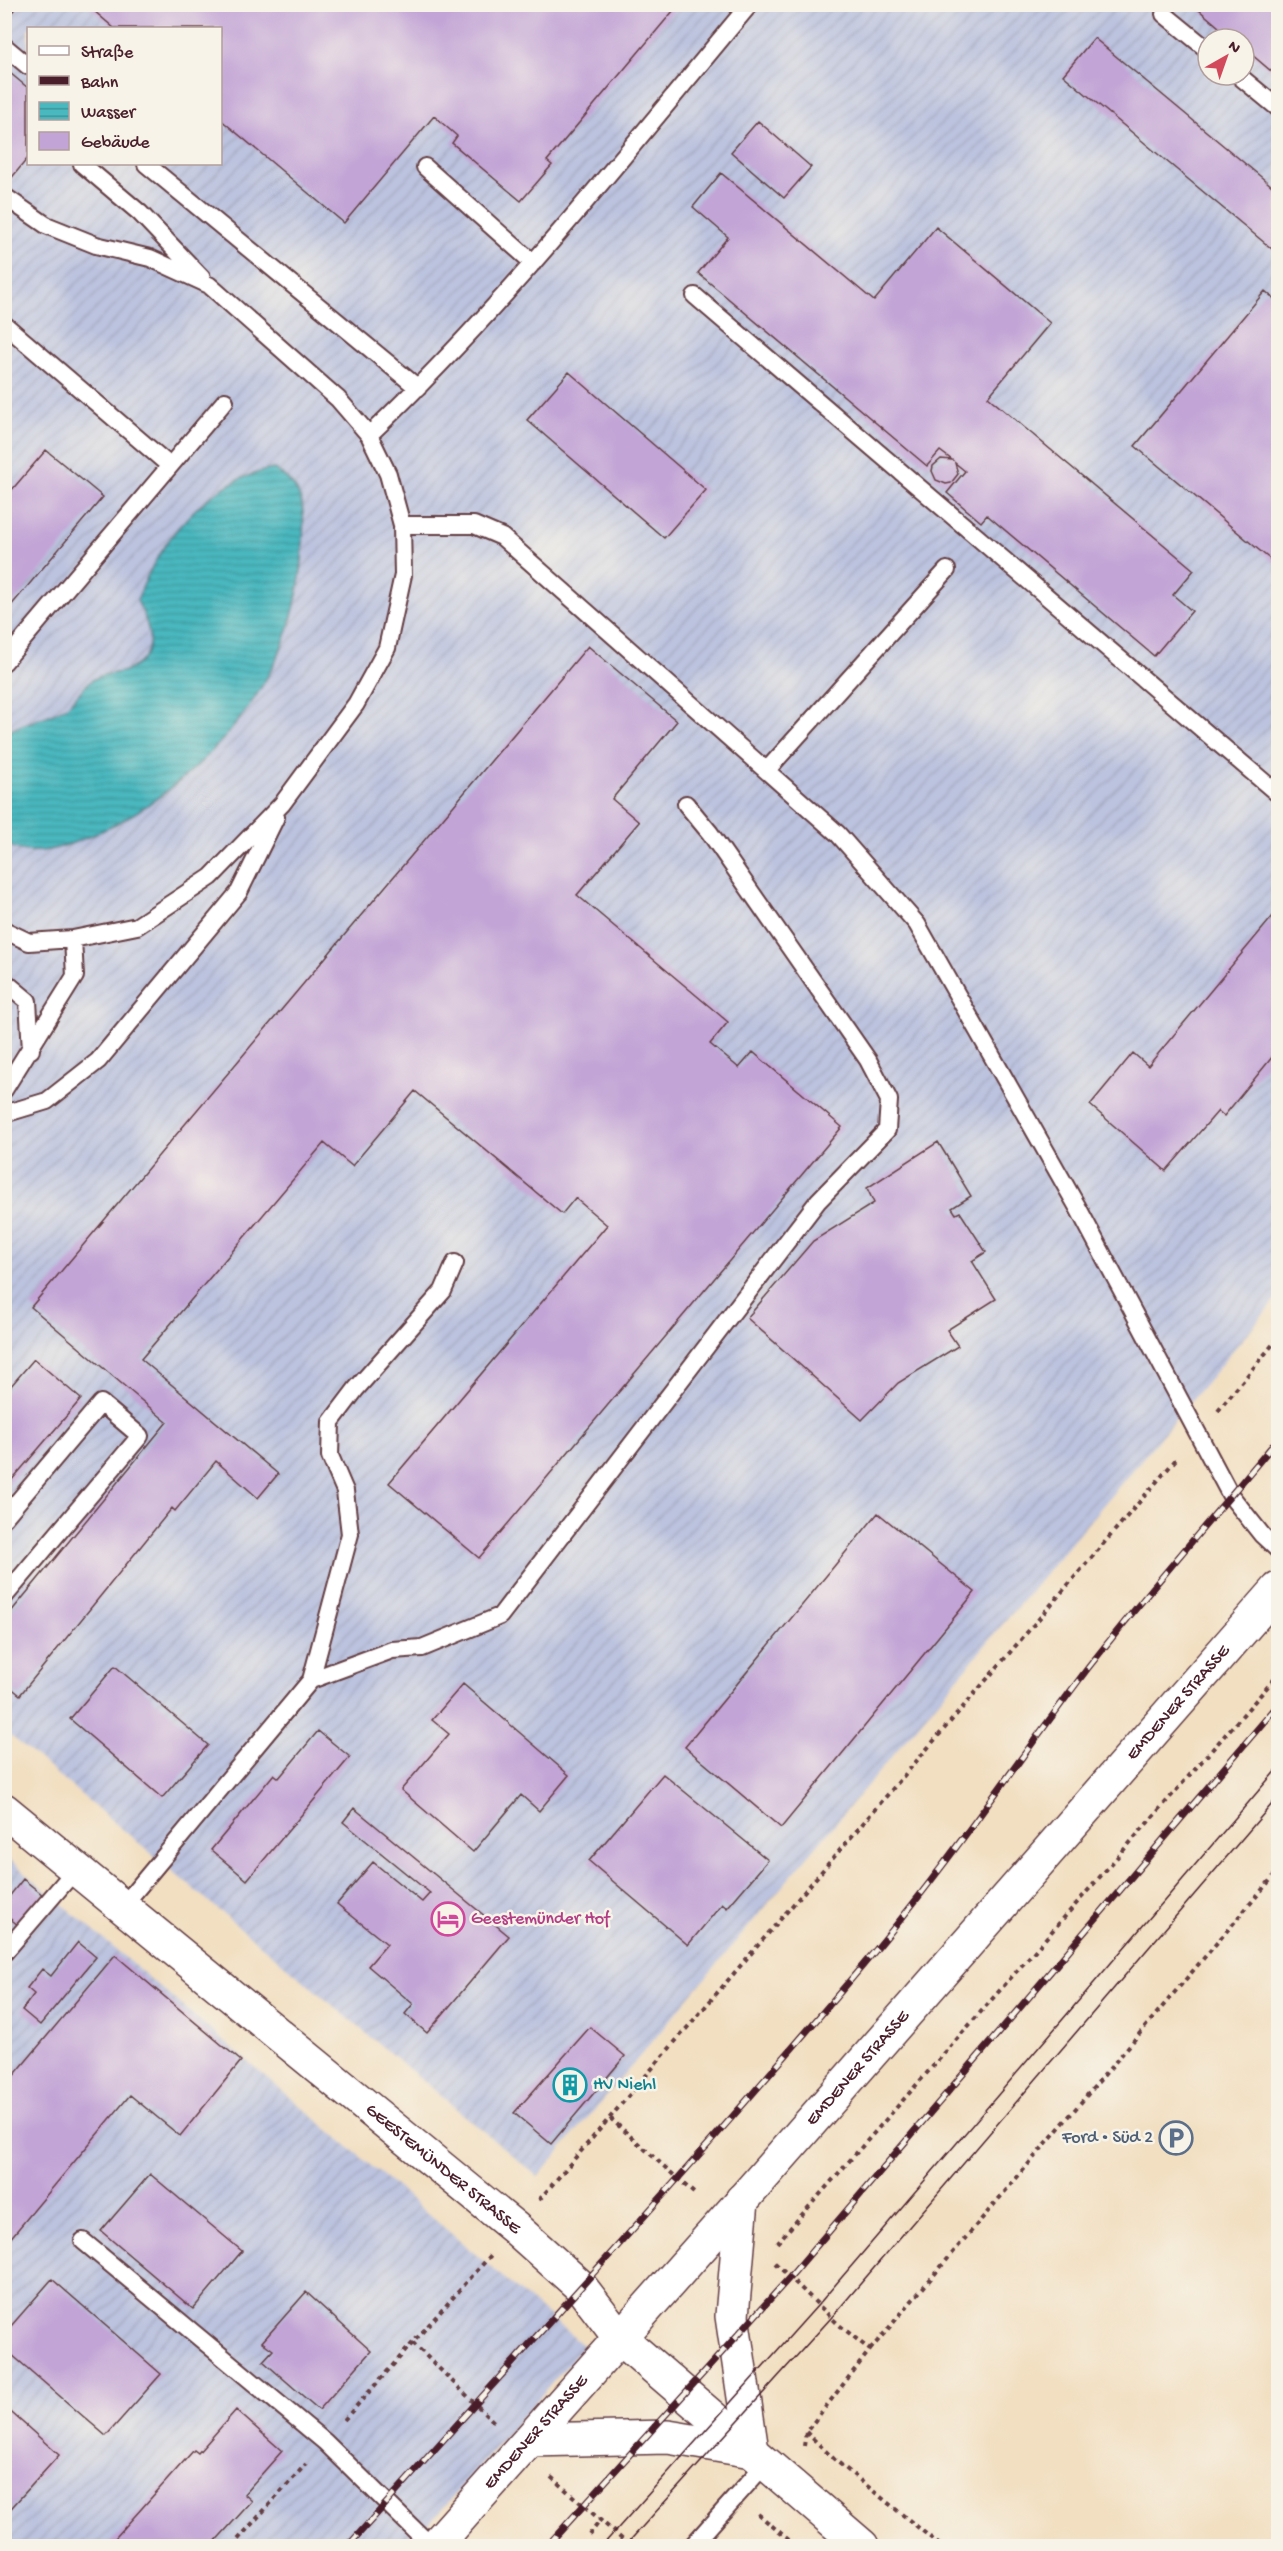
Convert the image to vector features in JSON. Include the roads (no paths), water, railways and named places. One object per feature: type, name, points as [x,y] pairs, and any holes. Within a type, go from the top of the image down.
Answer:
[{"type":"street","name":"EMDENER STRASSE","points":[[433,2547],[620,2338],[736,2218],[1278,1590]]},
{"type":"street","name":"GEESTEMÜNDER STRASSE","points":[[4,1810],[515,2228],[580,2286],[620,2338],[862,2547]]},
{"type":"street","points":[[530,2440],[668,2437],[759,2457],[732,2316],[736,2218]]},
{"type":"lane","points":[[369,435],[418,388],[533,263],[750,4]]},
{"type":"lane","points":[[1164,14],[1196,40]]},
{"type":"lane","points":[[4,46],[27,65]]},
{"type":"lane","points":[[1253,87],[1278,108]]},
{"type":"lane","points":[[4,930],[29,942],[73,939],[137,926],[212,877],[282,804],[356,704],[387,648],[403,575],[402,525],[388,474],[369,435],[338,399],[209,285],[140,213],[83,165]]},
{"type":"lane","points":[[147,165],[418,388]]},
{"type":"lane","points":[[425,167],[533,263]]},
{"type":"lane","points":[[4,196],[46,225],[96,245],[150,258],[209,285]]},
{"type":"lane","points":[[695,296],[1278,794]]},
{"type":"lane","points":[[4,324],[170,466]]},
{"type":"lane","points":[[4,662],[225,401]]},
{"type":"lane","points":[[402,525],[474,525],[502,537],[838,834],[917,924],[1083,1215],[1231,1496],[1262,1535],[1278,1550]]},
{"type":"lane","points":[[767,770],[947,570]]},
{"type":"lane","points":[[4,1113],[47,1101],[98,1061],[239,892],[282,804]]},
{"type":"lane","points":[[311,1680],[392,1650],[422,1648],[500,1616],[818,1202],[887,1130],[889,1100],[868,1060],[710,833],[686,804]]},
{"type":"lane","points":[[4,1090],[75,976],[73,939]]},
{"type":"lane","points":[[4,981],[28,1001],[31,1050]]},
{"type":"lane","points":[[122,1907],[311,1680],[350,1534],[345,1491],[330,1456],[331,1422],[356,1389],[443,1291],[455,1263]]},
{"type":"lane","points":[[4,1518],[101,1403],[140,1436],[4,1597]]},
{"type":"lane","points":[[4,1953],[76,1869]]},
{"type":"lane","points":[[83,2241],[325,2442],[433,2547]]},
{"type":"lane","points":[[692,2547],[759,2457]]},
{"type":"water","points":[[274,469],[292,484],[301,500],[303,509],[302,558],[298,591],[290,625],[278,656],[255,698],[236,724],[190,772],[136,812],[78,841],[51,850],[22,850],[5,843],[5,734],[68,705],[93,679],[125,671],[144,658],[148,649],[148,630],[137,601],[158,556],[189,516],[207,499],[227,485],[250,475]]},
{"type":"tram line","points":[[602,2546],[818,2305],[1278,1768]]},
{"type":"tram line","points":[[625,2546],[831,2318],[1278,1797]]},
{"type":"railway","points":[[348,2546],[673,2184],[864,1964],[950,1855],[1088,1668],[1278,1439]]},
{"type":"railway","points":[[547,2546],[790,2277],[1278,1705]]},
{"type":"place","name":"Geestemünder Hof","points":[[448,1919]]},
{"type":"place","name":"HV Niehl","points":[[570,2085]]},
{"type":"place","name":"Ford • Süd 2","points":[[1176,2138]]}]
